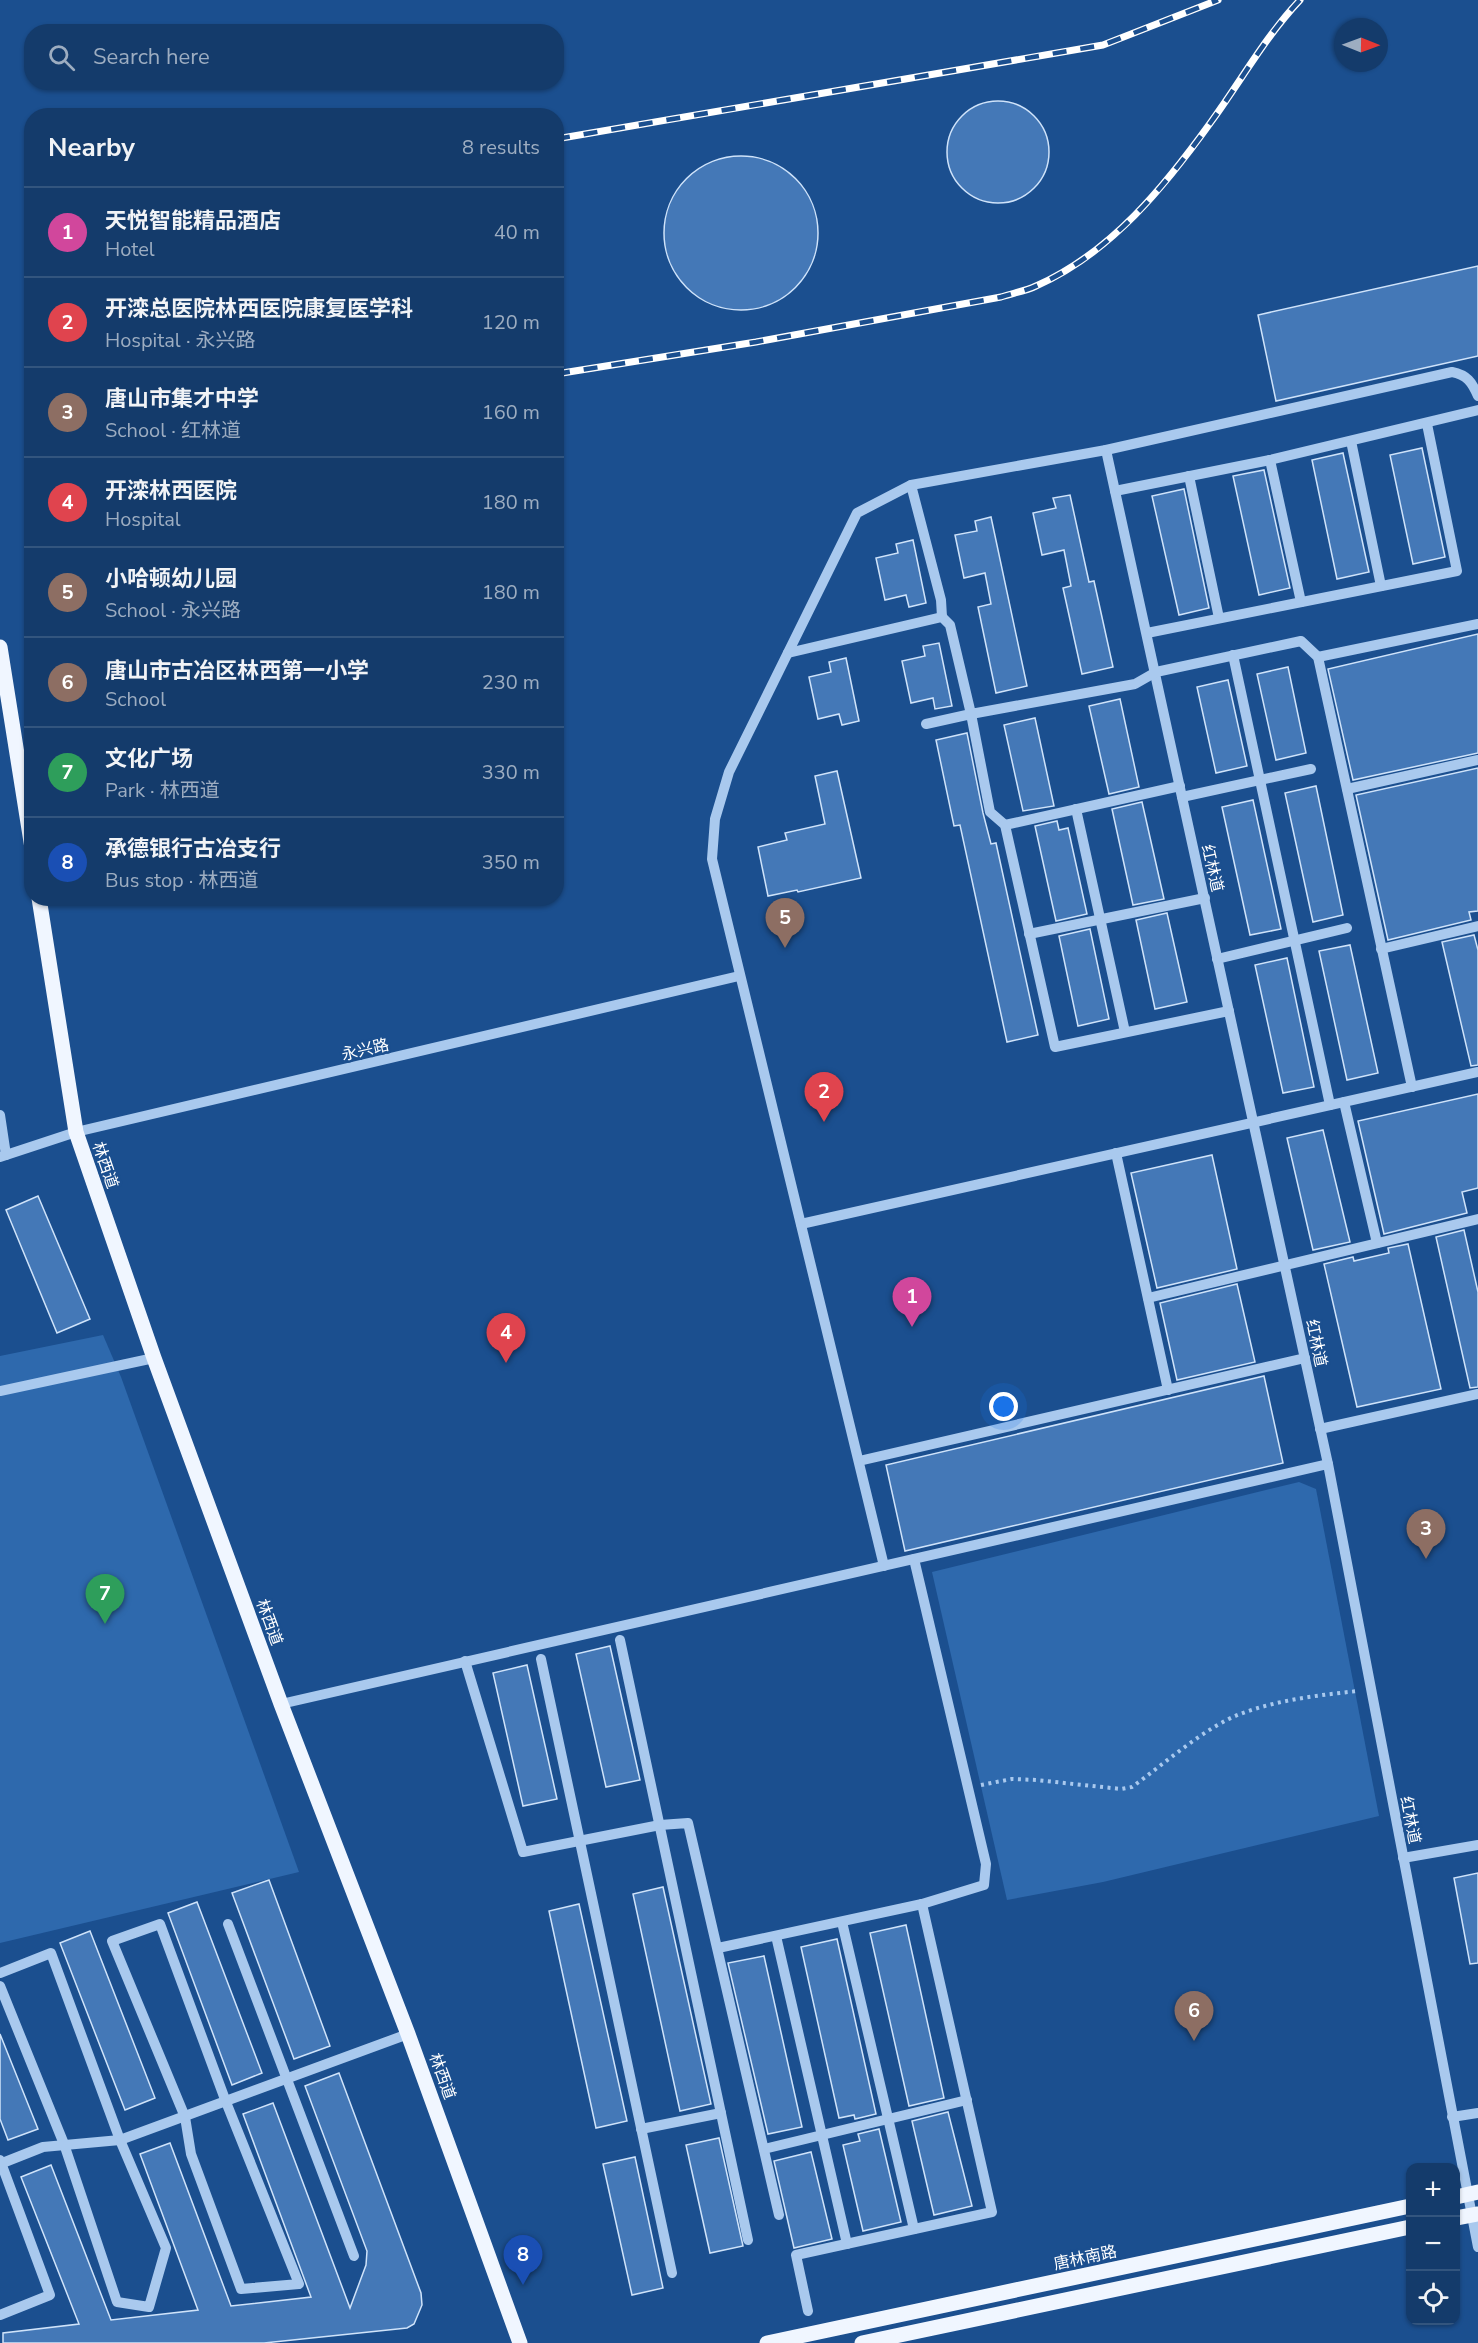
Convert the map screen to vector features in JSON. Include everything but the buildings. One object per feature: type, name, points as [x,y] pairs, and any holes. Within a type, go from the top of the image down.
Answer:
[{"type":"main road","points":[[0,647],[24,798]]},
{"type":"main road","name":"林西道","points":[[40,906],[76,1132],[154,1358],[281,1704],[408,2034],[520,2343]]},
{"type":"main road","name":"唐林南路","points":[[767,2343],[1406,2207]]},
{"type":"main road","points":[[1460,2217],[1475,2214]]},
{"type":"main road","points":[[862,2343],[1406,2229]]},
{"type":"street","points":[[884,1566],[712,859],[715,819],[729,772],[857,513],[911,484],[1106,450],[1452,372],[1464,374],[1473,384],[1478,396]]},
{"type":"street","points":[[1115,491],[1351,441],[1478,410]]},
{"type":"street","points":[[1147,633],[1457,571],[1427,424]]},
{"type":"street","points":[[1351,441],[1381,586]]},
{"type":"street","name":"红林道","points":[[1106,450],[1328,1464],[1467,2194],[1475,2214],[1478,2247]]},
{"type":"street","points":[[1270,459],[1301,602]]},
{"type":"street","points":[[1190,476],[1219,618]]},
{"type":"street","points":[[911,484],[941,600],[942,617],[950,625],[971,714],[990,812],[1005,825],[1054,1047],[1229,1011]]},
{"type":"street","points":[[788,653],[942,617]]},
{"type":"street","points":[[1318,657],[1478,624]]},
{"type":"street","points":[[926,724],[1135,684],[1156,672],[1301,641],[1318,657],[1412,1087]]},
{"type":"street","points":[[1233,655],[1330,1105]]},
{"type":"street","points":[[1347,789],[1478,760]]},
{"type":"street","points":[[1182,797],[1311,769]]},
{"type":"street","points":[[1005,825],[1180,786]]},
{"type":"street","points":[[1076,809],[1125,1032]]},
{"type":"street","points":[[1029,934],[1205,898]]},
{"type":"street","points":[[1381,949],[1478,926]]},
{"type":"street","points":[[1217,959],[1347,928]]},
{"type":"street","name":"永兴路","points":[[3,1156],[76,1132],[739,976]]},
{"type":"street","points":[[801,1224],[1478,1072]]},
{"type":"street","points":[[1344,1102],[1377,1243]]},
{"type":"street","points":[[0,1114],[3,1156]]},
{"type":"street","points":[[1116,1153],[1168,1390]]},
{"type":"street","points":[[1148,1298],[1478,1219]]},
{"type":"street","points":[[0,1390],[154,1358]]},
{"type":"street","points":[[859,1461],[1305,1359]]},
{"type":"street","points":[[1320,1429],[1478,1394]]},
{"type":"street","points":[[281,1704],[1328,1464]]},
{"type":"street","points":[[718,1948],[922,1904],[984,1886],[986,1864],[914,1559]]},
{"type":"street","points":[[620,1640],[748,2240]]},
{"type":"street","points":[[541,1659],[672,2273]]},
{"type":"street","points":[[465,1661],[523,1852],[660,1825],[688,1823],[779,2215]]},
{"type":"street","points":[[1403,1858],[1478,1845]]},
{"type":"street","points":[[808,2311],[796,2254],[993,2212],[922,1904]]},
{"type":"street","points":[[842,1922],[914,2229]]},
{"type":"street","points":[[160,1924],[226,2102],[299,2284],[241,2289],[191,2154],[185,2117],[112,1941],[160,1924]]},
{"type":"street","points":[[228,1924],[354,2256]]},
{"type":"street","points":[[776,1936],[847,2244]]},
{"type":"street","points":[[0,1973],[51,1953],[120,2140],[166,2248],[149,2307],[117,2302],[64,2144],[0,1986]]},
{"type":"street","points":[[0,2315],[50,2295],[0,2162],[43,2147],[120,2140],[408,2034]]},
{"type":"street","points":[[764,2148],[968,2100]]},
{"type":"street","points":[[641,2129],[721,2113]]},
{"type":"street","points":[[1452,2117],[1478,2113]]},
{"type":"path","points":[[967,1787],[1012,1779],[1121,1789],[1132,1787],[1209,1731],[1239,1715],[1271,1705],[1323,1694],[1371,1689]]},
{"type":"shaded area","points":[[103,1335],[121,1377],[299,1872],[0,1943],[0,1356]]},
{"type":"shaded area","points":[[1299,1482],[1316,1489],[1379,1816],[1103,1882],[1007,1900],[932,1572]]},
{"type":"railway","points":[[564,138],[1103,45],[1218,0]]},
{"type":"railway","points":[[564,373],[756,342],[1001,297],[1036,286],[1089,255],[1134,216],[1175,170],[1287,14],[1300,0]]},
{"type":"place","name":"小哈顿幼儿园","points":[[785,948]]},
{"type":"place","name":"开滦总医院林西医院康复医学科","points":[[824,1122]]},
{"type":"place","name":"天悦智能精品酒店","points":[[912,1327]]},
{"type":"place","name":"开滦林西医院","points":[[506,1363]]},
{"type":"place","name":"唐山市集才中学","points":[[1426,1559]]},
{"type":"place","name":"文化广场","points":[[105,1624]]},
{"type":"place","name":"唐山市古冶区林西第一小学","points":[[1194,2041]]},
{"type":"place","name":"承德银行古冶支行","points":[[523,2285]]}]
